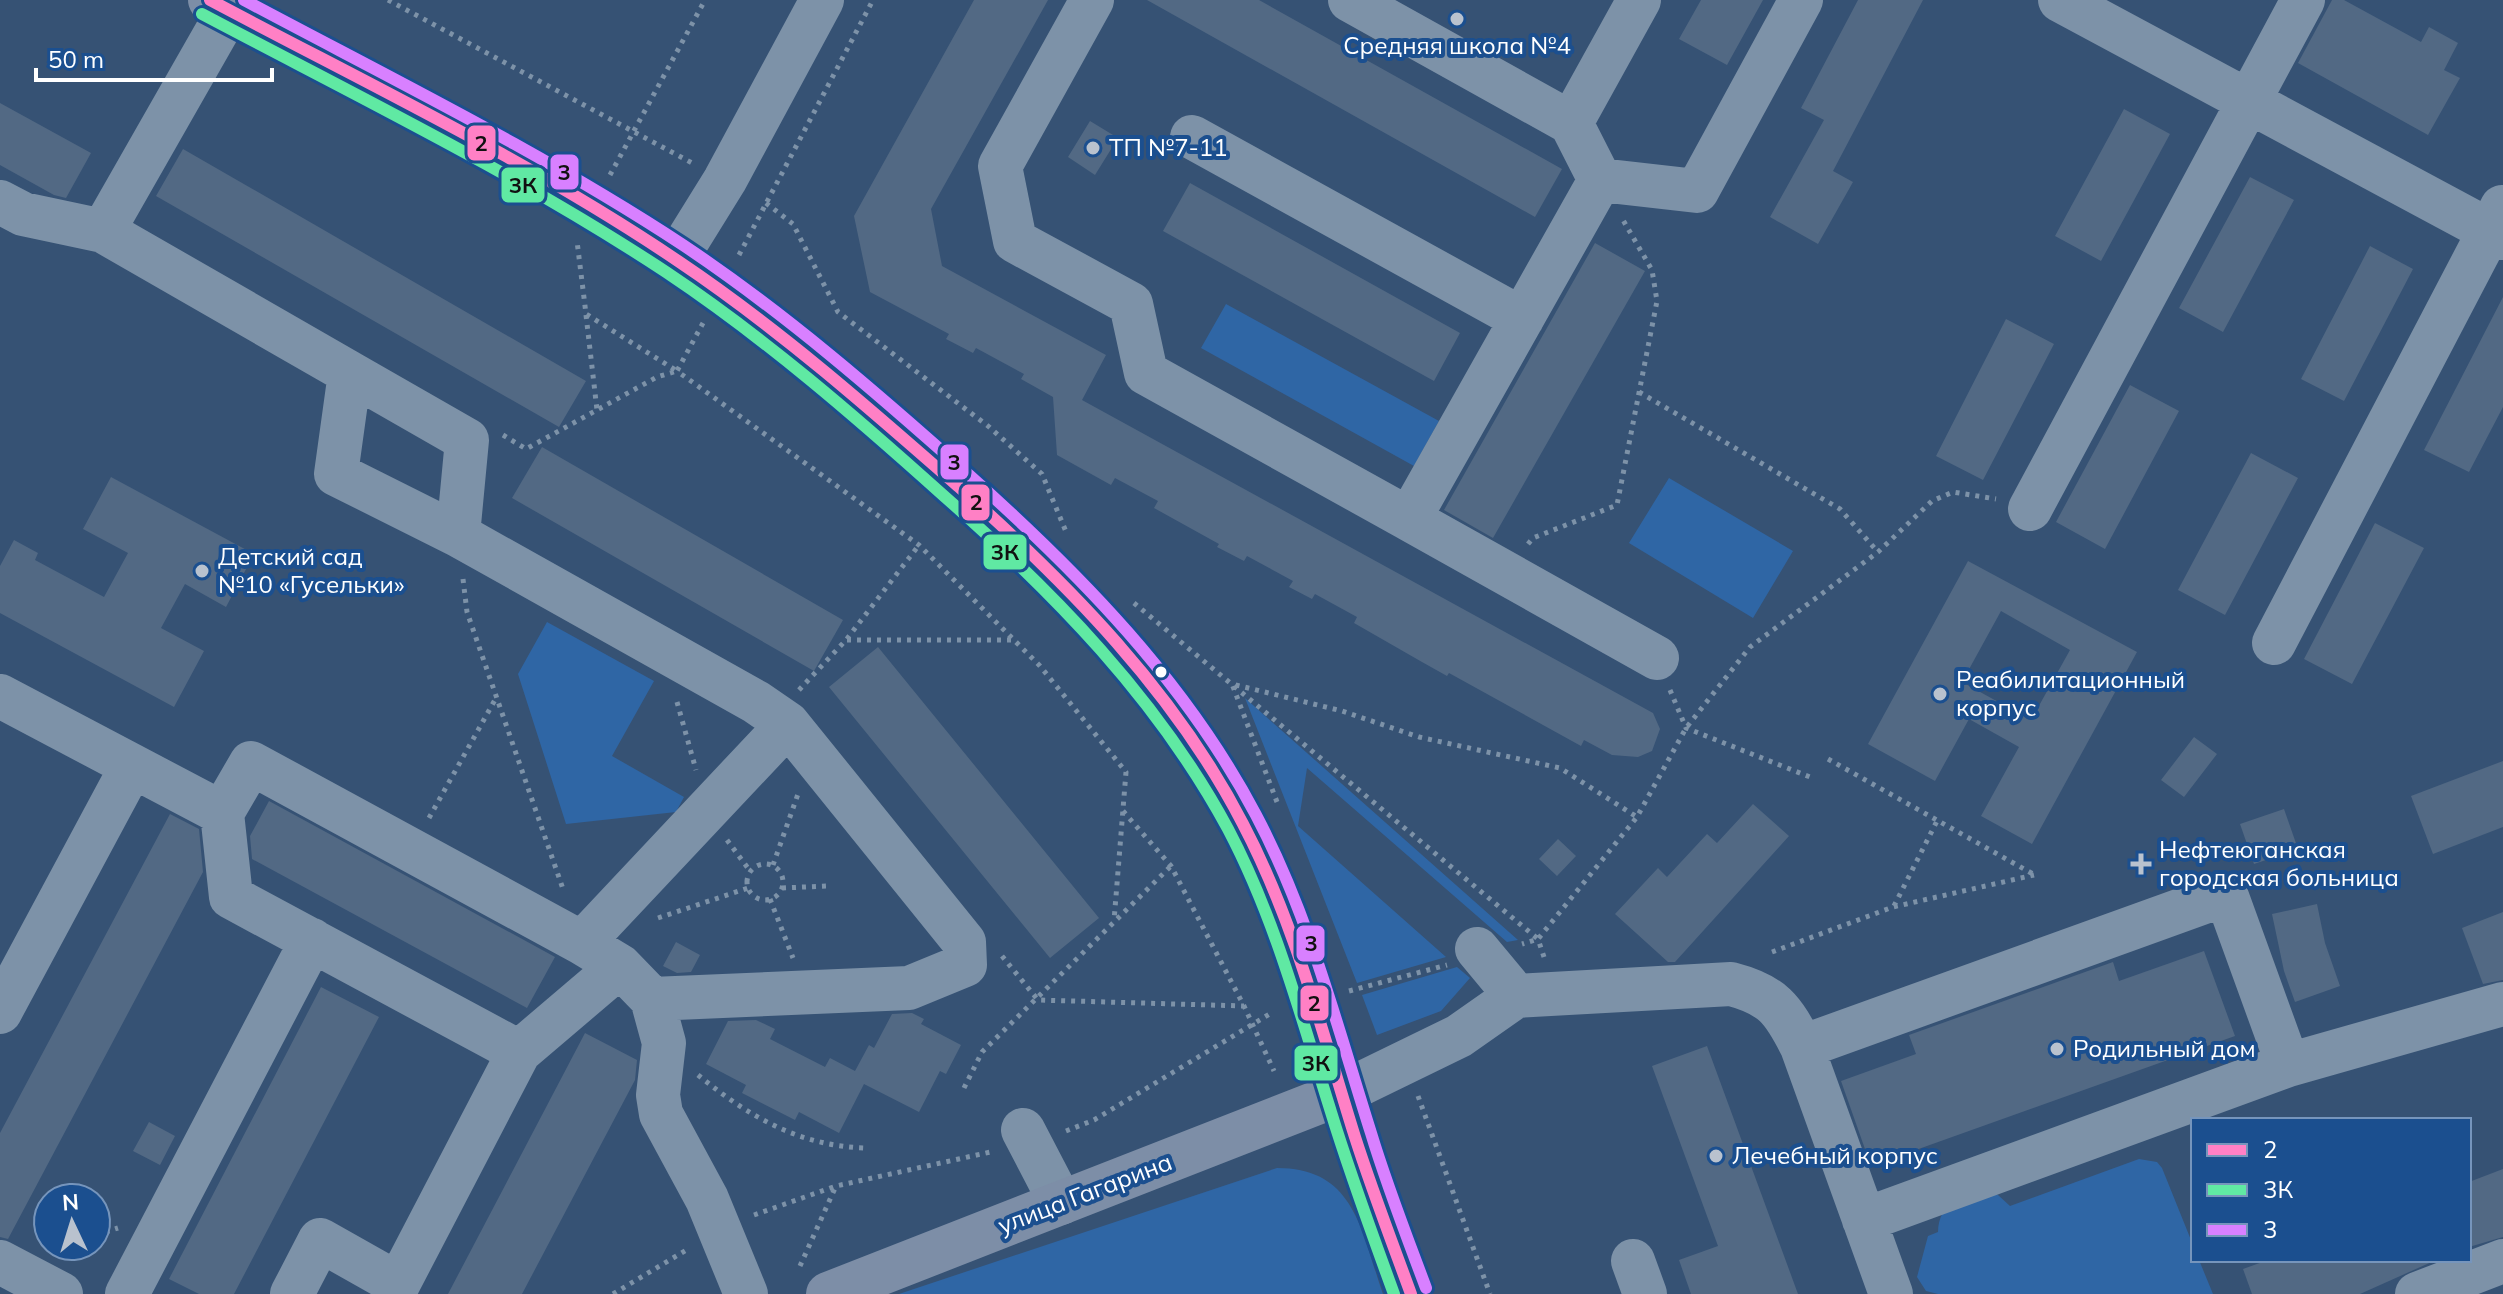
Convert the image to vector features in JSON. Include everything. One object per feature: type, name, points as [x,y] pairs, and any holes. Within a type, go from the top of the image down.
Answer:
[{"type":"main road","points":[[219,5],[527,170],[676,259],[969,483],[1066,586],[1186,730],[1222,785],[1273,886],[1294,940],[1342,1093],[1411,1294]]},
{"type":"main road","name":"улица Гагарина","points":[[823,1287],[1061,1203],[1342,1093]]},
{"type":"street","points":[[676,259],[725,180],[822,0]]},
{"type":"street","points":[[1092,0],[1000,166],[1015,241],[1131,304],[1146,373],[1657,658]]},
{"type":"street","points":[[1350,0],[1571,123],[1600,180]]},
{"type":"street","points":[[1571,123],[1639,0]]},
{"type":"street","points":[[1600,180],[1697,191],[1801,0]]},
{"type":"street","points":[[2060,0],[2249,101],[2498,225],[2274,643]]},
{"type":"street","points":[[2030,509],[2303,0]]},
{"type":"street","points":[[103,231],[219,5]]},
{"type":"street","points":[[1192,137],[1522,319]]},
{"type":"street","points":[[1409,519],[1600,180]]},
{"type":"street","points":[[0,202],[23,214],[103,231],[467,440],[458,535]]},
{"type":"street","points":[[350,373],[336,474],[458,535],[797,725],[964,942],[965,965],[909,988],[652,999]]},
{"type":"street","points":[[0,696],[222,813]]},
{"type":"street","points":[[582,943],[797,725]]},
{"type":"street","points":[[519,1052],[231,897],[222,813],[251,763],[582,943],[620,966],[652,999],[663,1046],[658,1095],[661,1114],[720,1232],[746,1294]]},
{"type":"street","points":[[0,1012],[132,766]]},
{"type":"street","points":[[1802,1047],[2226,894],[2288,1065]]},
{"type":"street","points":[[127,1294],[312,940]]},
{"type":"street","points":[[1480,952],[1536,995]]},
{"type":"street","points":[[292,1294],[320,1240],[396,1289],[519,1052],[620,966]]},
{"type":"street","points":[[1342,1093],[1395,1069],[1536,995],[1731,984],[1760,992],[1784,1013],[1802,1047],[1891,1294]]},
{"type":"street","points":[[1864,1220],[2288,1065],[2503,1004]]},
{"type":"street","points":[[1027,1136],[1061,1203]]},
{"type":"street","points":[[2417,1294],[2503,1261]]},
{"type":"street","points":[[0,1262],[61,1294]]},
{"type":"path","points":[[388,0],[696,164]]},
{"type":"path","points":[[606,183],[705,0]]},
{"type":"path","points":[[739,255],[873,0]]},
{"type":"path","points":[[1504,573],[1533,538],[1617,505],[1657,301],[1652,270],[1600,180]]},
{"type":"path","points":[[766,203],[793,224],[838,312],[988,426],[1042,474],[1071,541]]},
{"type":"path","points":[[577,239],[597,410]]},
{"type":"path","points":[[586,314],[677,371],[919,545],[1040,666],[1126,772],[1114,921]]},
{"type":"path","points":[[494,429],[526,449],[657,377],[677,371],[704,322]]},
{"type":"path","points":[[1639,392],[1840,509],[1878,552]]},
{"type":"path","points":[[1536,995],[1538,939],[1637,817],[1686,728],[1750,647],[1878,552],[1932,501],[1953,492],[1982,495],[2030,509]]},
{"type":"path","points":[[458,535],[467,612],[582,943]]},
{"type":"path","points":[[773,865],[797,725],[846,640],[919,545]]},
{"type":"path","points":[[1124,594],[1538,939]]},
{"type":"path","points":[[846,640],[1014,640]]},
{"type":"path","points":[[1657,658],[1686,728],[1810,777]]},
{"type":"path","points":[[1232,684],[1342,711],[1419,737],[1560,768],[1637,817]]},
{"type":"path","points":[[1232,684],[1282,816]]},
{"type":"path","points":[[411,850],[496,697]]},
{"type":"path","points":[[1772,952],[1893,907],[2034,875],[1828,759]]},
{"type":"path","points":[[1123,811],[1171,866],[1274,1071]]},
{"type":"path","points":[[1893,907],[1937,821]]},
{"type":"path","points":[[748,888],[750,871],[756,866],[773,865],[780,871],[782,888]]},
{"type":"path","points":[[964,1088],[982,1052],[1171,866]]},
{"type":"path","points":[[748,888],[761,900],[770,899],[782,888],[827,886]]},
{"type":"path","points":[[642,923],[748,888]]},
{"type":"path","points":[[770,899],[807,992]]},
{"type":"path","points":[[1349,991],[1480,952],[1538,939]]},
{"type":"path","points":[[1343,977],[1353,1003]]},
{"type":"path","points":[[613,1294],[720,1232],[793,1198],[1094,1120],[1273,1012]]},
{"type":"path","points":[[663,1046],[753,1115],[784,1133],[831,1147],[865,1148]]},
{"type":"path","points":[[1395,1069],[1416,1091],[1490,1294]]},
{"type":"path","points":[[823,1287],[836,1186]]},
{"type":"shaded area","points":[[1226,304],[1439,421],[1414,466],[1201,348]]},
{"type":"shaded area","points":[[1669,478],[1793,551],[1753,618],[1629,543]]},
{"type":"shaded area","points":[[547,622],[654,681],[612,756],[684,797],[676,812],[566,824],[518,674]]},
{"type":"shaded area","points":[[1245,698],[1518,940],[1507,942],[1307,768],[1298,826],[1446,957],[1357,983]]},
{"type":"shaded area","points":[[1457,967],[1470,978],[1441,1011],[1377,1035],[1362,995]]},
{"type":"shaded area","points":[[2139,1159],[2157,1162],[2191,1240],[2191,1262],[2200,1262],[2213,1294],[1938,1294],[1926,1291],[1917,1277],[1928,1236],[1938,1232],[1942,1214],[1947,1208],[1959,1199],[1985,1190],[1998,1195],[2010,1206]]},
{"type":"shaded area","points":[[1277,1168],[1303,1171],[1324,1179],[1339,1192],[1361,1227],[1383,1294],[899,1294]]},
{"type":"building","points":[[974,0],[1048,0],[931,209],[942,266],[1106,355],[1082,400],[1653,713],[1660,729],[1652,751],[1638,757],[1612,755],[1584,740],[1581,746],[1449,673],[1447,676],[1422,662],[1354,623],[1357,617],[1315,594],[1312,599],[1289,587],[1293,581],[1247,556],[1244,561],[1217,547],[1219,544],[1154,508],[1158,501],[1115,478],[1111,485],[1057,455],[1053,397],[1021,379],[1024,374],[976,348],[973,353],[946,339],[949,334],[870,292],[854,216]]},
{"type":"building","points":[[1147,0],[1259,0],[1562,169],[1535,217]]},
{"type":"building","points":[[1701,0],[1763,0],[1727,65],[1679,39]]},
{"type":"building","points":[[1858,0],[1923,0],[1833,171],[1853,182],[1818,244],[1770,217],[1824,120],[1801,108]]},
{"type":"building","points":[[2332,0],[2344,0],[2421,42],[2429,27],[2458,43],[2444,70],[2460,78],[2428,135],[2298,63]]},
{"type":"building","points":[[0,103],[91,153],[66,198],[54,195],[0,165]]},
{"type":"building","points":[[2124,109],[2170,134],[2101,261],[2055,236]]},
{"type":"building","name":"ТП №7-11","points":[[1090,121],[1118,138],[1095,175],[1068,157]]},
{"type":"building","points":[[183,149],[586,381],[559,427],[156,196]]},
{"type":"building","points":[[2250,177],[2294,200],[2223,332],[2179,308]]},
{"type":"building","points":[[1190,183],[1460,333],[1434,381],[1163,231]]},
{"type":"building","points":[[1595,243],[1645,271],[1493,538],[1444,510]]},
{"type":"building","points":[[2370,246],[2413,269],[2344,401],[2301,379]]},
{"type":"building","points":[[2503,297],[2503,407],[2469,472],[2424,450]]},
{"type":"building","points":[[2006,319],[2054,344],[1983,480],[1936,456]]},
{"type":"building","points":[[2130,385],[2179,411],[2105,549],[2056,522]]},
{"type":"building","points":[[542,447],[843,620],[814,671],[512,498]]},
{"type":"building","points":[[2251,453],[2298,478],[2225,615],[2178,590]]},
{"type":"building","points":[[111,477],[254,554],[226,607],[185,584],[161,628],[204,651],[174,707],[0,613],[0,566],[14,540],[38,553],[35,560],[104,597],[128,553],[83,529]]},
{"type":"building","points":[[2375,523],[2424,548],[2352,684],[2304,659]]},
{"type":"building","name":"Реабилитационный корпус","points":[[1968,561],[2137,652],[2032,844],[1981,816],[2019,747],[1969,719],[1935,781],[1868,744]],"holes":[[[2001,611],[2070,650],[2031,720],[1962,682]]]},
{"type":"building","points":[[878,647],[1099,918],[1050,958],[829,687]]},
{"type":"building","points":[[2194,737],[2217,754],[2184,797],[2161,780]]},
{"type":"building","points":[[2503,761],[2503,827],[2433,854],[2411,796]]},
{"type":"building","points":[[269,801],[555,957],[527,1008],[252,859],[250,836]]},
{"type":"building","points":[[1753,804],[1789,836],[1675,962],[1668,962],[1615,914],[1658,868],[1667,877],[1707,834],[1717,843]]},
{"type":"building","points":[[2284,809],[2298,849],[2254,864],[2240,824]]},
{"type":"building","points":[[170,814],[199,829],[203,872],[38,1182],[32,1182],[32,1194],[8,1239],[0,1237],[0,1133]]},
{"type":"building","points":[[1558,839],[1576,856],[1557,876],[1539,859]]},
{"type":"building","points":[[2317,904],[2325,943],[2340,986],[2295,1002],[2284,971],[2272,914]]},
{"type":"building","points":[[2503,912],[2503,980],[2483,984],[2462,928]]},
{"type":"building","points":[[676,942],[700,955],[691,972],[677,973],[663,966]]},
{"type":"building","name":"Родильный дом","points":[[2204,951],[2235,1036],[1871,1166],[1841,1081],[1916,1054],[1909,1035],[2113,962],[2119,981]]},
{"type":"building","points":[[321,987],[379,1017],[234,1294],[199,1294],[169,1279]]},
{"type":"building","points":[[912,1013],[924,1019],[921,1024],[961,1045],[946,1074],[940,1071],[919,1112],[864,1084],[839,1133],[799,1112],[795,1120],[742,1093],[746,1085],[706,1064],[728,1021],[756,1020],[775,1029],[770,1039],[825,1067],[830,1058],[855,1071],[869,1045],[874,1048],[892,1014]]},
{"type":"building","points":[[585,1033],[637,1060],[635,1080],[522,1294],[448,1294]]},
{"type":"building","name":"Лечебный корпус","points":[[1707,1046],[1798,1294],[1691,1294],[1679,1260],[1718,1246],[1652,1066]]},
{"type":"building","points":[[149,1122],[175,1136],[160,1165],[133,1151]]},
{"type":"building","points":[[2503,1169],[2503,1237],[2471,1246],[2471,1181]]},
{"type":"building","points":[[2262,1262],[2432,1262],[2360,1294],[2252,1294],[2243,1269]]},
{"type":"transit line","name":"2","points":[[210,0],[507,157],[678,261],[751,313],[857,398],[1000,524],[1079,602],[1117,643],[1185,729],[1243,824],[1293,939],[1362,1157],[1411,1294]]},
{"type":"transit line","name":"3","points":[[244,0],[522,148],[630,211],[721,271],[794,326],[900,414],[1051,551],[1128,632],[1164,675],[1228,766],[1275,853],[1307,931],[1384,1172],[1426,1288]]},
{"type":"transit line","name":"3К","points":[[202,14],[554,202],[703,297],[809,379],[877,437],[985,533],[1064,610],[1101,650],[1170,736],[1200,781],[1245,863],[1286,968],[1346,1158],[1394,1294]]},
{"type":"place","name":"Средняя школа №4","points":[[1457,19]]},
{"type":"place","name":"ТП №7-11","points":[[1093,148]]},
{"type":"place","name":"Детский сад №10 «Гусельки»","points":[[202,571]]},
{"type":"place","name":"Реабилитационный корпус","points":[[1940,694]]},
{"type":"place","name":"Нефтеюганская городская больница","points":[[2141,864]]},
{"type":"place","name":"Родильный дом","points":[[2057,1049]]},
{"type":"place","name":"Лечебный корпус","points":[[1716,1156]]}]
